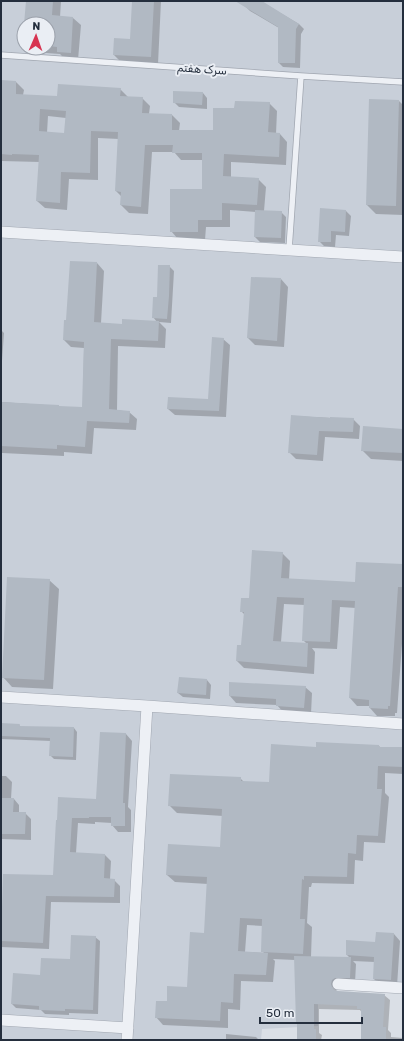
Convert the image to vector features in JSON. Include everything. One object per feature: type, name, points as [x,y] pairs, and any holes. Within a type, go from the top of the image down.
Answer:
[{"type":"street","points":[[1,232],[403,257]]},
{"type":"street","points":[[1,697],[403,724]]},
{"type":"street","points":[[127,1040],[147,706]]},
{"type":"street","points":[[338,984],[403,988]]},
{"type":"street","points":[[1,1020],[128,1028]]},
{"type":"lane","name":"سرک هفتم","points":[[1,55],[403,82]]},
{"type":"lane","points":[[289,249],[301,76]]},
{"type":"shaded area","points":[[1,1],[403,1],[403,990],[318,986],[318,1026],[262,1029],[261,1040],[1,1040]]},
{"type":"building","points":[[26,1],[53,1],[52,15],[73,17],[71,53],[57,52],[56,16],[25,16]]},
{"type":"building","points":[[132,1],[154,1],[151,57],[113,55],[114,38],[130,39]]},
{"type":"building","points":[[235,1],[262,1],[299,24],[296,29],[295,63],[278,63],[278,27]]},
{"type":"building","points":[[1,80],[16,81],[16,94],[57,96],[58,84],[121,88],[120,96],[143,97],[142,113],[172,114],[172,130],[213,130],[213,108],[234,108],[235,101],[270,102],[268,132],[280,133],[279,157],[224,154],[223,176],[259,178],[257,205],[222,203],[222,220],[198,220],[198,232],[170,232],[170,189],[202,189],[202,153],[172,153],[173,145],[145,145],[141,207],[120,205],[121,192],[115,191],[118,132],[91,131],[90,173],[61,172],[60,203],[36,201],[39,155],[1,154]],"holes":[[[40,109],[66,111],[64,133],[39,131]]]},
{"type":"building","points":[[173,91],[203,92],[202,105],[173,103]]},
{"type":"building","points":[[369,99],[399,100],[396,206],[366,205]]},
{"type":"building","points":[[320,208],[346,210],[345,232],[331,231],[331,242],[318,242]]},
{"type":"building","points":[[255,210],[282,211],[281,238],[254,237]]},
{"type":"building","points":[[70,261],[97,262],[94,322],[122,324],[122,319],[159,321],[158,341],[111,339],[109,409],[130,411],[129,423],[87,421],[85,447],[57,445],[57,449],[1,446],[1,402],[82,407],[84,342],[63,340],[64,320],[66,320]]},
{"type":"building","points":[[158,265],[170,265],[167,319],[152,318],[153,297],[157,297]]},
{"type":"building","points":[[251,277],[281,278],[277,341],[247,338]]},
{"type":"building","points":[[212,337],[224,338],[219,411],[167,409],[168,397],[208,399]]},
{"type":"building","points":[[291,415],[354,418],[353,432],[319,431],[317,455],[288,453]]},
{"type":"building","points":[[363,426],[403,429],[402,453],[361,451]]},
{"type":"building","points":[[252,550],[283,552],[281,578],[355,582],[356,562],[403,564],[403,587],[398,587],[390,706],[388,706],[388,709],[369,708],[369,700],[349,698],[355,601],[332,600],[330,642],[302,641],[304,598],[277,597],[273,641],[308,643],[307,667],[236,661],[237,645],[241,645],[244,612],[240,612],[241,598],[249,598]]},
{"type":"building","points":[[7,577],[50,579],[44,680],[2,678]]},
{"type":"building","points":[[179,677],[207,679],[206,695],[177,693]]},
{"type":"building","points":[[229,682],[306,686],[304,708],[276,706],[276,699],[229,696]]},
{"type":"building","points":[[1,723],[20,724],[19,726],[74,727],[73,757],[49,756],[50,738],[1,736]]},
{"type":"building","points":[[100,732],[126,733],[123,803],[125,803],[125,826],[111,826],[111,817],[72,818],[70,852],[105,854],[104,878],[115,879],[114,897],[46,896],[43,943],[1,941],[3,874],[53,875],[58,797],[96,799]]},
{"type":"building","points":[[316,742],[379,745],[379,747],[403,747],[403,767],[378,766],[377,789],[382,789],[378,836],[357,835],[356,854],[348,853],[347,877],[304,876],[304,880],[302,879],[300,919],[305,919],[303,954],[261,952],[262,919],[240,918],[238,951],[268,953],[266,975],[234,974],[233,1003],[221,1002],[220,1021],[155,1018],[156,1001],[167,1001],[167,986],[187,987],[190,932],[204,933],[207,877],[166,875],[168,844],[220,847],[222,809],[168,806],[170,774],[241,777],[241,781],[269,782],[271,744],[316,747]]},
{"type":"building","points":[[1,798],[14,798],[13,812],[26,812],[25,834],[1,834]]},
{"type":"building","points":[[376,932],[394,933],[391,980],[373,979],[374,957],[346,955],[346,940],[375,942]]},
{"type":"building","points":[[71,935],[96,936],[93,1010],[39,1010],[39,1006],[11,1004],[13,973],[40,975],[41,958],[70,959]]},
{"type":"building","points":[[294,956],[351,957],[350,978],[335,978],[332,980],[332,987],[334,990],[338,991],[385,994],[383,1027],[386,1027],[386,1040],[361,1040],[361,1009],[357,1009],[357,1006],[314,1004],[314,1029],[316,1029],[316,1040],[297,1040]]}]
